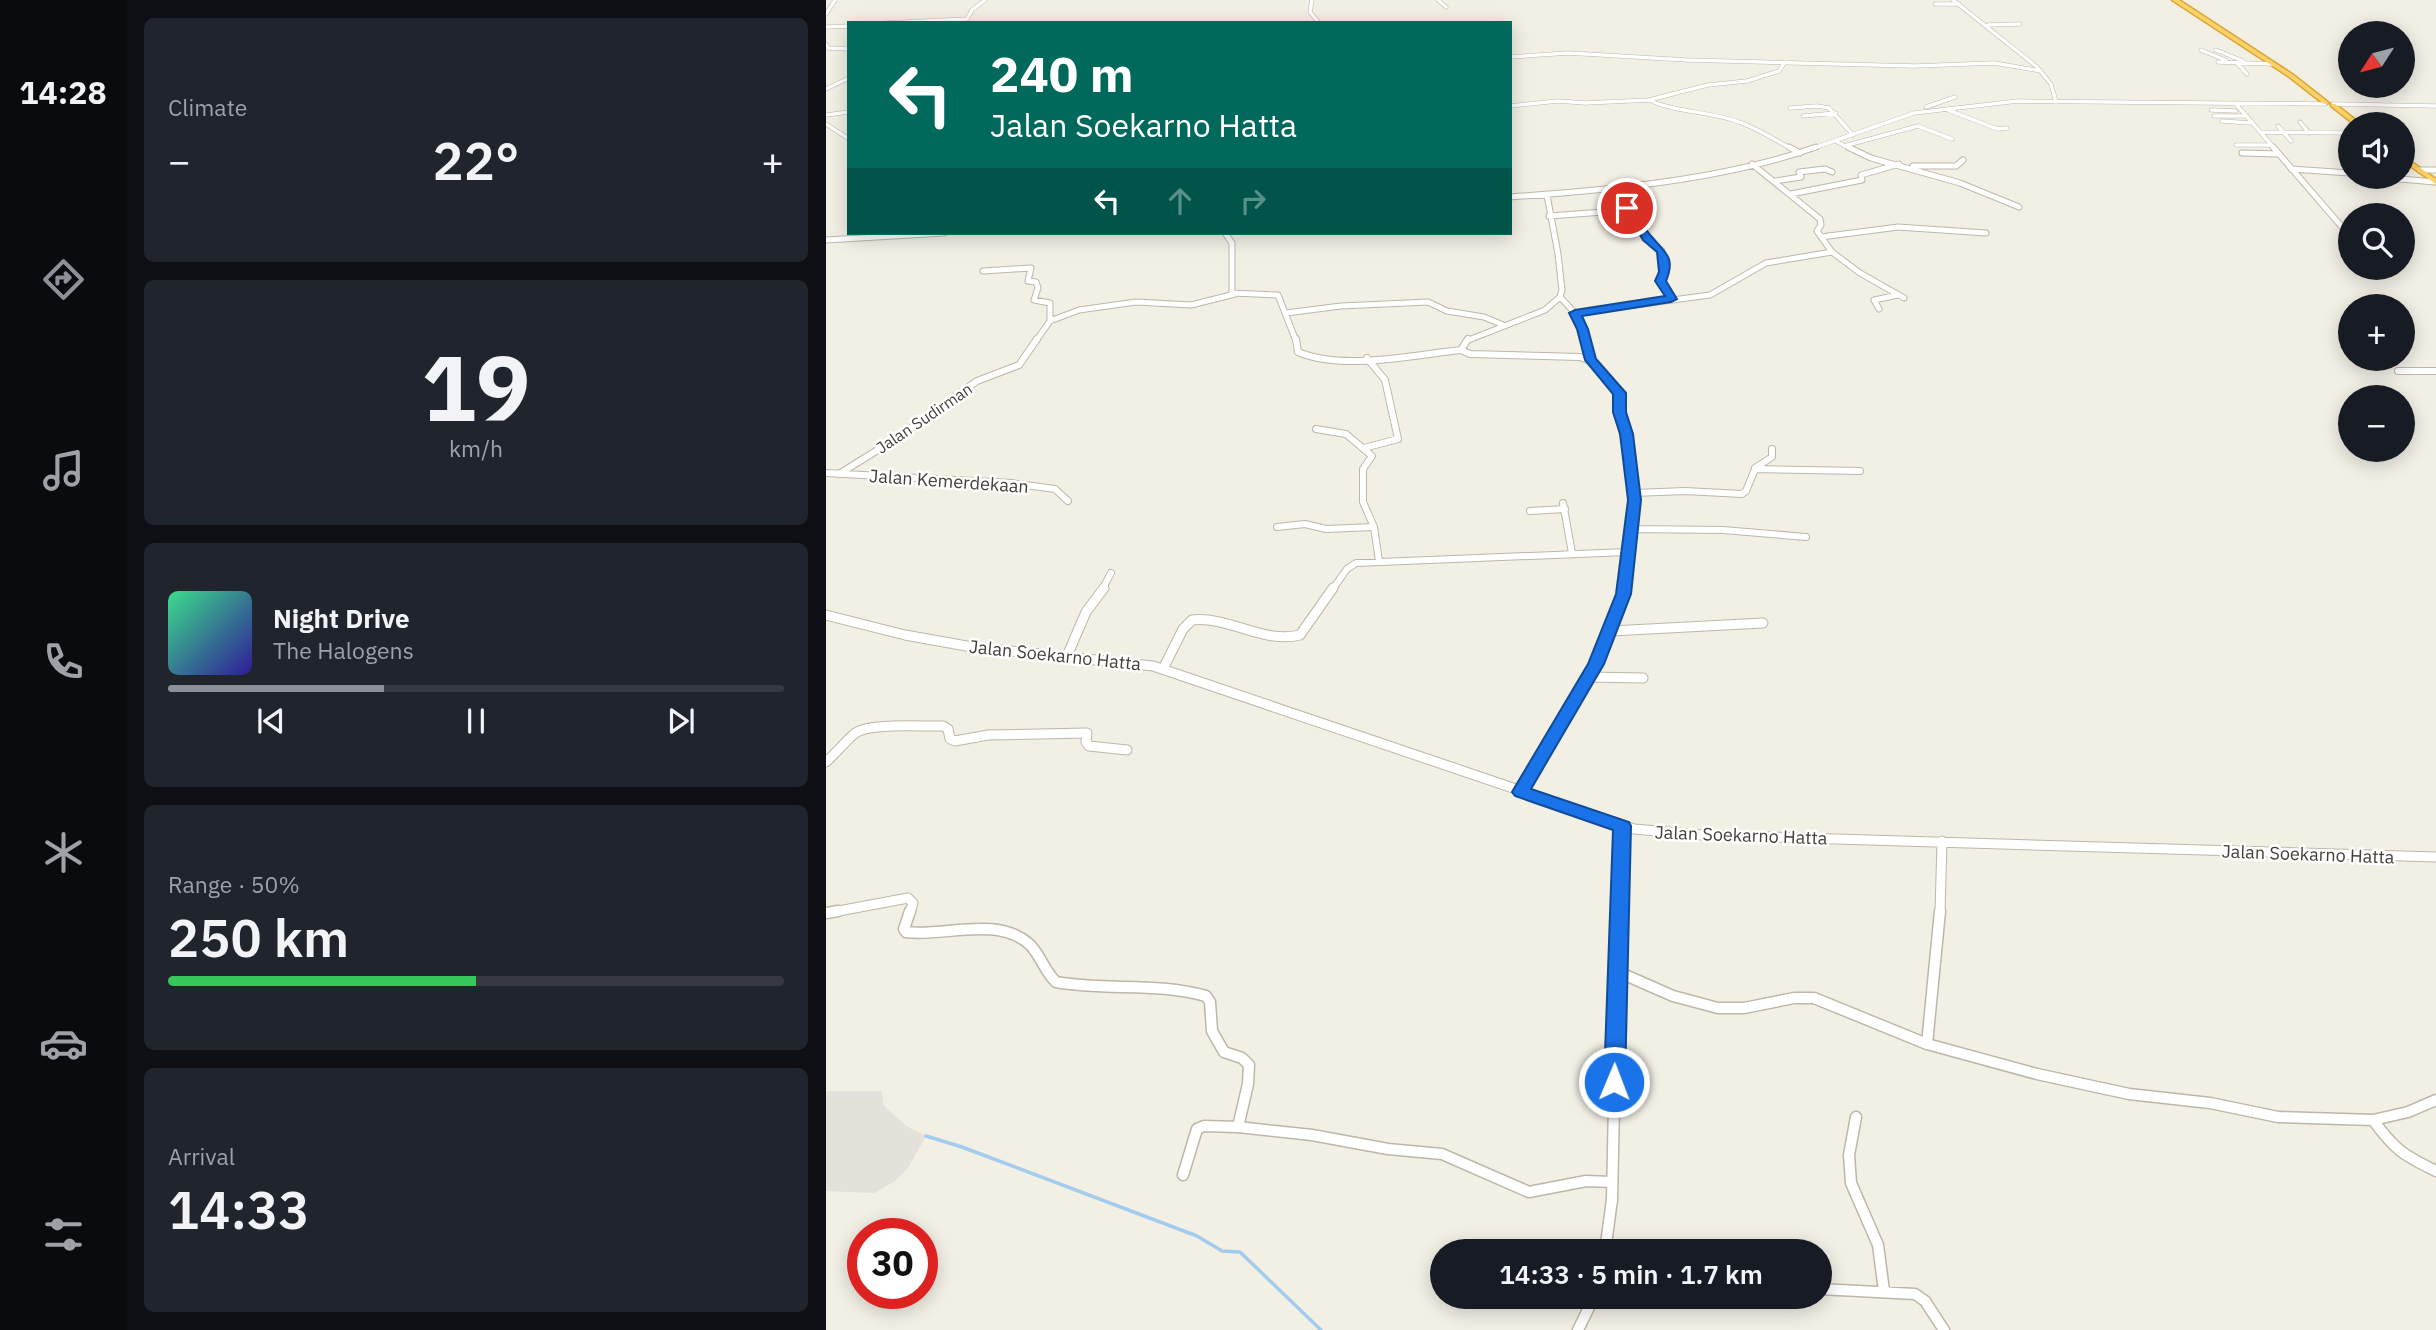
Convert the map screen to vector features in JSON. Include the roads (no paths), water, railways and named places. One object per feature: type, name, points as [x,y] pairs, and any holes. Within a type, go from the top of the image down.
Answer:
[{"type":"highway","points":[[2178,0],[2283,69]]},
{"type":"highway","points":[[2206,19],[2283,69],[2341,112]]},
{"type":"highway","points":[[2329,104],[2338,112]]},
{"type":"highway","points":[[2415,166],[2434,183]]},
{"type":"highway","points":[[2415,171],[2434,183]]},
{"type":"street","points":[[826,14],[835,0]]},
{"type":"street","points":[[919,21],[966,19],[985,0]]},
{"type":"street","points":[[1312,0],[1310,12],[1317,21]]},
{"type":"street","points":[[1438,0],[1446,7]]},
{"type":"street","points":[[1953,0],[1988,25],[2041,71],[2051,84],[2056,102]]},
{"type":"street","points":[[1935,4],[1959,4]]},
{"type":"street","points":[[1988,25],[2020,24]]},
{"type":"street","points":[[826,27],[847,26]]},
{"type":"street","points":[[826,44],[828,48],[847,49]]},
{"type":"street","points":[[2200,50],[2234,63],[2246,73],[2233,72]]},
{"type":"street","points":[[2216,50],[2248,63]]},
{"type":"street","points":[[1512,57],[1568,53],[1687,60],[1928,66],[1994,63],[2041,71]]},
{"type":"street","points":[[2204,58],[2216,56]]},
{"type":"street","points":[[1512,106],[1558,101],[1585,103],[1649,100],[1708,85],[1747,81],[1779,71],[1784,62]]},
{"type":"street","points":[[2218,62],[2272,64]]},
{"type":"street","points":[[2224,67],[2241,68]]},
{"type":"street","points":[[831,86],[847,79]]},
{"type":"street","points":[[1512,197],[1623,188],[1752,164],[1800,153],[1955,97]]},
{"type":"street","points":[[1649,100],[1668,109],[1696,111],[1740,122],[1800,153]]},
{"type":"street","points":[[1918,112],[2005,102],[2436,106]]},
{"type":"street","points":[[2235,103],[2338,222]]},
{"type":"street","points":[[1790,108],[1825,106],[1836,113],[1842,127],[1853,135]]},
{"type":"street","points":[[1945,108],[1997,129],[2007,128]]},
{"type":"street","points":[[2211,110],[2242,111]]},
{"type":"street","points":[[826,115],[847,112]]},
{"type":"street","points":[[1803,116],[1836,113]]},
{"type":"street","points":[[2214,116],[2247,116]]},
{"type":"street","points":[[2219,121],[2250,122]]},
{"type":"street","points":[[2300,122],[2309,133]]},
{"type":"street","points":[[826,124],[847,138]]},
{"type":"street","points":[[1844,146],[1918,126],[1952,139]]},
{"type":"street","points":[[2278,126],[2291,141]]},
{"type":"street","points":[[2260,132],[2338,133]]},
{"type":"street","points":[[1835,141],[1871,158],[1960,183],[2019,207]]},
{"type":"street","points":[[2236,145],[2271,145]]},
{"type":"street","points":[[2247,145],[2255,154]]},
{"type":"street","points":[[2242,153],[2279,154]]},
{"type":"street","points":[[1907,167],[1954,166],[1963,160]]},
{"type":"street","points":[[1752,164],[1820,219],[1821,225],[1817,231],[1832,252],[1860,273],[1901,297],[1874,300],[1878,309]]},
{"type":"street","points":[[1791,194],[1861,180],[1861,175],[1899,164]]},
{"type":"street","points":[[1775,181],[1801,177],[1799,172],[1825,169],[1832,172]]},
{"type":"street","points":[[2291,169],[2338,172]]},
{"type":"street","points":[[2420,170],[2436,170]]},
{"type":"street","points":[[2415,182],[2434,183]]},
{"type":"street","points":[[1461,350],[1470,338],[1545,310],[1560,297],[1562,290],[1558,254],[1547,195]]},
{"type":"street","points":[[1549,216],[1631,210],[1647,238],[1662,251],[1665,272],[1661,281],[1671,299]]},
{"type":"street","points":[[1821,237],[1898,227],[1986,233]]},
{"type":"street","points":[[826,240],[883,235]]},
{"type":"street","points":[[1226,235],[1232,243],[1232,293],[1235,294]]},
{"type":"street","points":[[1575,313],[1710,295],[1766,264],[1832,252]]},
{"type":"street","points":[[982,271],[1031,268],[1028,281],[1036,282],[1038,287],[1034,300],[1050,303],[1050,320],[1079,310],[1136,302],[1191,305],[1216,301],[1235,294],[1276,294],[1281,298],[1298,352],[1303,356],[1325,361],[1461,350],[1472,356],[1511,354],[1591,360]]},
{"type":"street","points":[[1521,792],[1589,677],[1611,631],[1623,594],[1634,493],[1619,393],[1591,360],[1583,329],[1575,313],[1560,297]]},
{"type":"street","points":[[1286,313],[1341,306],[1428,302],[1447,311],[1484,317],[1503,325]]},
{"type":"street","name":"Jalan Sudirman","points":[[839,474],[897,438],[977,382],[1019,365],[1050,320]]},
{"type":"street","points":[[1364,448],[1398,439],[1385,380],[1367,358]]},
{"type":"street","points":[[2415,371],[2436,371]]},
{"type":"street","points":[[1316,429],[1346,434],[1372,456],[1363,471],[1364,506],[1374,527],[1379,561]]},
{"type":"street","points":[[1634,493],[1685,491],[1742,494],[1746,491],[1755,469],[1772,457],[1772,449]]},
{"type":"street","points":[[1755,469],[1860,471]]},
{"type":"street","name":"Jalan Kemerdekaan","points":[[826,473],[911,480],[1011,483],[1055,489],[1068,501]]},
{"type":"street","points":[[1530,511],[1564,506],[1572,553]]},
{"type":"street","points":[[1277,527],[1305,524],[1326,529],[1374,527]]},
{"type":"street","points":[[1631,528],[1723,530],[1806,537]]},
{"type":"street","points":[[1163,669],[1183,629],[1192,620],[1222,619],[1256,634],[1296,637],[1305,630],[1350,566],[1379,561],[1627,552]]},
{"type":"street","points":[[1067,656],[1086,612],[1106,585],[1111,573]]},
{"type":"street","name":"Jalan Soekarno Hatta","points":[[826,615],[905,635],[961,645],[1133,663],[1163,669],[1622,826],[1702,835],[2436,857]]},
{"type":"street","points":[[1611,631],[1763,623]]},
{"type":"street","points":[[1589,677],[1643,678]]},
{"type":"street","points":[[826,762],[846,745],[855,733],[891,726],[943,726],[950,733],[950,739],[955,741],[988,735],[1087,733],[1086,742],[1089,746],[1127,750]]},
{"type":"street","points":[[1610,1239],[1622,826]]},
{"type":"street","points":[[1927,1044],[1940,917],[1942,841]]},
{"type":"street","points":[[826,913],[908,898],[913,904],[904,929],[906,932],[995,932],[1020,937],[1038,954],[1056,982],[1177,988],[1206,996],[1210,1002],[1212,1031],[1224,1052],[1242,1058],[1249,1065],[1248,1084],[1238,1127]]},
{"type":"street","points":[[1616,971],[1688,1002],[1709,1007],[1733,1009],[1794,996],[1814,998],[1927,1044],[2037,1074],[2164,1100],[2210,1103],[2270,1116],[2334,1121],[2373,1120],[2408,1112],[2436,1100]]},
{"type":"street","points":[[1856,1117],[1849,1156],[1851,1183],[1878,1245],[1884,1291]]},
{"type":"street","points":[[2373,1120],[2390,1144],[2401,1154],[2436,1171]]},
{"type":"street","points":[[1183,1175],[1197,1129],[1204,1126],[1312,1135],[1388,1149],[1442,1154],[1466,1162],[1530,1192],[1586,1181],[1612,1182]]},
{"type":"street","points":[[1832,1289],[1915,1294],[1925,1301],[1944,1330]]},
{"type":"street","points":[[1578,1330],[1588,1309]]},
{"type":"waterway","points":[[926,1136],[962,1147],[1197,1236],[1222,1251],[1240,1252],[1321,1330]]}]
